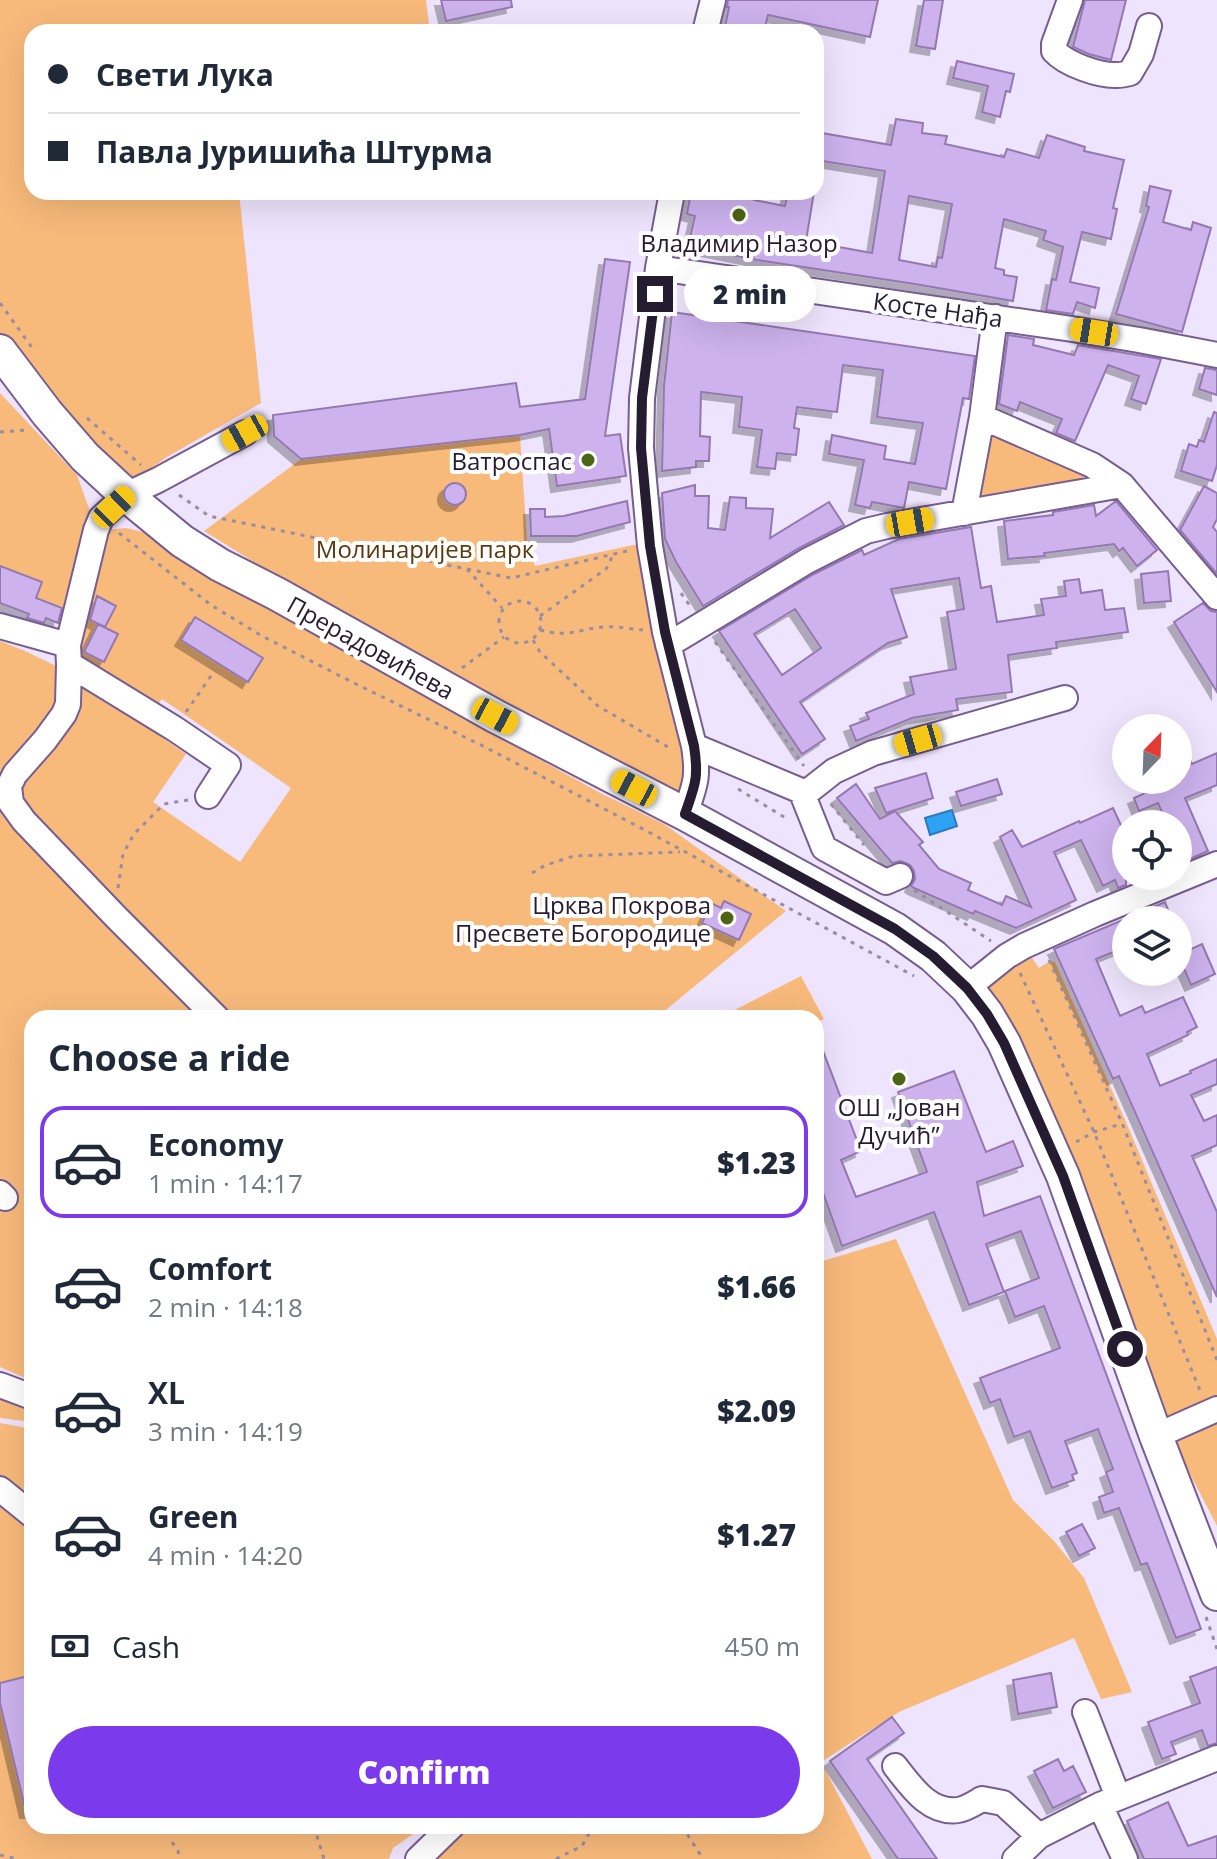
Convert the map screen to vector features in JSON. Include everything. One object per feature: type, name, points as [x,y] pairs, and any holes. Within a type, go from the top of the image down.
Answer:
[{"type":"main road","name":"Прерадовићева","points":[[0,351],[85,457],[182,541],[220,565],[495,716],[685,814],[895,929],[933,956],[967,988],[1004,1043],[1063,1176],[1156,1436],[1217,1594]]},
{"type":"street","points":[[707,24],[713,0]]},
{"type":"street","points":[[1070,0],[1054,51],[1059,57],[1081,67],[1115,76],[1130,73],[1141,54],[1149,26]]},
{"type":"street","points":[[671,200],[658,268],[642,398],[641,448],[650,546],[667,639],[694,746],[697,779],[685,814]]},
{"type":"street","name":"Косте Нађа","points":[[658,268],[995,317],[1217,355]]},
{"type":"street","points":[[964,513],[982,417],[995,317]]},
{"type":"street","points":[[982,417],[1092,465],[1122,485],[1217,597]]},
{"type":"street","points":[[209,1010],[24,821],[11,803],[9,786],[15,774],[64,714],[68,704],[69,654],[101,518],[126,495],[245,433]]},
{"type":"street","points":[[667,639],[702,625],[807,561],[866,531],[1122,485]]},
{"type":"street","points":[[0,626],[69,654],[228,765],[208,796]]},
{"type":"street","points":[[810,789],[834,771],[873,753],[1065,698]]},
{"type":"street","points":[[694,746],[810,789]]},
{"type":"street","points":[[810,789],[824,848],[886,882],[900,876]]},
{"type":"street","points":[[967,988],[1007,956],[1034,941],[1217,864]]},
{"type":"street","points":[[0,1385],[24,1394]]},
{"type":"street","points":[[1156,1436],[1213,1411]]},
{"type":"street","points":[[0,1489],[24,1508]]},
{"type":"street","points":[[1085,1712],[1125,1859]]},
{"type":"street","points":[[1015,1859],[1039,1836],[1109,1801],[1217,1758]]},
{"type":"street","points":[[895,1766],[917,1793],[940,1810],[961,1810],[982,1799],[1003,1803],[1039,1836]]},
{"type":"street","points":[[418,1859],[444,1834]]},
{"type":"path","points":[[0,303],[35,353]]},
{"type":"path","points":[[80,412],[158,480],[209,516],[511,578],[650,546]]},
{"type":"path","points":[[0,432],[30,430]]},
{"type":"path","points":[[101,518],[211,605],[262,636],[481,745],[920,979]]},
{"type":"path","points":[[540,616],[606,569],[613,554]]},
{"type":"path","points":[[467,569],[503,609]]},
{"type":"path","points":[[676,585],[810,789],[829,801],[820,839]]},
{"type":"path","points":[[525,601],[536,607],[540,630],[533,640],[523,644],[513,643],[504,637],[499,628],[503,609],[513,602],[525,601]]},
{"type":"path","points":[[540,630],[556,635],[604,627],[667,639]]},
{"type":"path","points":[[454,665],[460,670],[504,637]]},
{"type":"path","points":[[175,729],[215,670]]},
{"type":"path","points":[[116,917],[123,854],[134,834],[164,804],[208,796]]},
{"type":"path","points":[[532,873],[574,856],[684,852]]},
{"type":"path","points":[[1034,941],[1050,961],[1122,1123],[1217,1360]]},
{"type":"path","points":[[1019,971],[1094,1132],[1213,1411]]},
{"type":"path","points":[[1075,1142],[1122,1123]]},
{"type":"path","points":[[316,1834],[324,1859]]},
{"type":"path","points":[[556,1859],[582,1846],[589,1834]]},
{"type":"path","points":[[687,1834],[703,1859]]},
{"type":"path","points":[[172,1842],[179,1859]]},
{"type":"path","points":[[0,1855],[18,1859]]},
{"type":"green space","points":[[0,0],[426,0],[429,24],[24,24],[24,200],[240,200],[261,403],[167,457],[132,481],[91,449],[0,337]]},
{"type":"green space","points":[[0,393],[77,475],[92,517],[65,609],[36,598],[0,573],[3,566],[0,566]]},
{"type":"green space","points":[[982,417],[1107,474],[964,513]]},
{"type":"green space","name":"Молинаријев парк","points":[[520,435],[527,541],[535,566],[633,545],[650,546],[697,779],[677,795],[505,709],[315,600],[204,531],[301,459]]},
{"type":"green space","points":[[126,528],[147,533],[490,732],[604,795],[664,824],[786,911],[666,1010],[24,1010],[24,1378],[0,1367],[0,641],[102,688],[144,725],[186,754],[153,802],[240,862],[291,788],[162,699],[156,707],[76,662],[105,530]]},
{"type":"green space","points":[[1024,946],[1039,968],[1050,961],[1055,962],[1217,1339],[1217,1526],[1161,1418],[967,988]]},
{"type":"green space","points":[[801,976],[819,1010],[735,1010]]},
{"type":"green space","points":[[896,1239],[1013,1500],[1054,1541],[1084,1578],[1132,1692],[1101,1699],[1074,1638],[899,1712],[824,1760],[824,1261]]},
{"type":"green space","points":[[0,1392],[24,1402],[24,1421],[0,1418]]},
{"type":"green space","points":[[0,1423],[24,1428],[24,1499],[5,1486],[24,1516],[24,1834],[413,1834],[393,1848],[389,1859],[0,1859]]},
{"type":"green space","points":[[824,1768],[872,1859],[430,1859],[453,1834],[824,1834]]},
{"type":"water","points":[[952,810],[957,826],[930,835],[925,818]]},
{"type":"building","points":[[441,0],[511,0],[512,7],[446,21]]},
{"type":"building","points":[[728,0],[878,0],[870,37],[824,27],[824,24],[768,15],[766,24],[726,24]]},
{"type":"building","points":[[924,0],[943,0],[935,49],[916,46]]},
{"type":"building","points":[[1085,0],[1126,0],[1111,60],[1073,47]]},
{"type":"building","points":[[957,61],[1014,74],[1000,117],[982,112],[988,86],[953,78]]},
{"type":"building","points":[[896,119],[923,123],[922,133],[947,136],[945,144],[1004,157],[1007,149],[1039,158],[1047,135],[1085,147],[1084,151],[1124,160],[1113,208],[1117,209],[1111,239],[1082,232],[1070,282],[1099,288],[1095,308],[1077,302],[1073,314],[1046,310],[1063,247],[1043,240],[1046,231],[1004,219],[995,268],[1004,270],[1004,275],[1017,277],[1013,301],[691,247],[692,243],[689,242],[695,216],[687,214],[690,200],[754,200],[785,206],[786,200],[813,200],[806,241],[872,253],[885,171],[824,161],[824,133],[891,145]],"holes":[[[909,196],[952,204],[942,258],[938,257],[936,267],[899,260]]]},
{"type":"building","points":[[1150,186],[1171,191],[1163,222],[1191,230],[1193,222],[1211,228],[1182,332],[1116,314],[1149,207],[1146,206]]},
{"type":"building","points":[[605,259],[630,262],[605,436],[620,434],[626,476],[557,486],[549,429],[520,435],[301,459],[274,436],[273,415],[516,383],[520,407],[585,399]]},
{"type":"building","points":[[672,312],[975,356],[969,399],[963,398],[946,489],[909,482],[904,508],[872,502],[870,508],[855,505],[864,460],[829,454],[832,435],[886,446],[884,459],[915,464],[923,423],[877,417],[883,370],[843,365],[837,412],[797,407],[794,428],[799,429],[796,455],[777,453],[775,469],[757,467],[762,430],[739,427],[742,397],[701,392],[700,436],[710,437],[709,461],[696,461],[696,467],[662,471],[664,386]]},
{"type":"building","points":[[1008,335],[1034,339],[1033,345],[1074,355],[1078,345],[1161,359],[1146,404],[1131,399],[1139,376],[1108,365],[1075,441],[1056,433],[1062,419],[1020,402],[1017,411],[999,404]]},
{"type":"building","points":[[1205,368],[1217,370],[1217,395],[1199,389]]},
{"type":"building","points":[[1214,412],[1217,413],[1217,465],[1212,481],[1181,471],[1189,444],[1197,447],[1199,440],[1204,442]]},
{"type":"building","points":[[455,483],[463,486],[466,494],[463,502],[455,505],[447,502],[444,494],[447,486]]},
{"type":"building","points":[[695,485],[695,496],[709,496],[708,528],[725,530],[730,497],[746,498],[746,508],[773,509],[770,538],[829,502],[844,525],[799,548],[703,606],[665,539],[662,493]]},
{"type":"building","points":[[1204,486],[1217,493],[1217,519],[1213,527],[1217,532],[1217,574],[1180,530]]},
{"type":"building","points":[[627,501],[630,522],[577,536],[531,536],[530,509],[545,509],[545,517],[564,516]]},
{"type":"building","points":[[1116,501],[1157,550],[1137,566],[1123,548],[1119,551],[1114,544],[1008,559],[1004,521],[1053,515],[1053,512],[1094,505],[1096,516]]},
{"type":"building","points":[[971,527],[981,588],[991,586],[997,622],[1044,615],[1041,599],[1066,596],[1064,581],[1079,579],[1081,593],[1102,590],[1105,610],[1124,608],[1128,632],[1056,642],[1057,648],[1008,655],[1012,692],[956,699],[958,710],[912,718],[856,741],[850,726],[869,719],[866,713],[914,694],[910,677],[956,669],[947,612],[964,609],[959,578],[891,589],[907,637],[888,643],[800,702],[825,739],[802,754],[719,631],[814,574],[862,550],[864,555],[899,539]],"holes":[[[795,609],[821,648],[782,675],[754,634]]]},
{"type":"building","points":[[0,566],[42,582],[36,598],[62,608],[58,623],[46,618],[44,623],[27,618],[29,614],[0,603]]},
{"type":"building","points":[[1168,571],[1171,601],[1144,603],[1141,574]]},
{"type":"building","points":[[97,596],[116,606],[105,627],[90,620]]},
{"type":"building","points":[[1203,603],[1211,611],[1217,612],[1217,692],[1174,622]]},
{"type":"building","points":[[195,617],[263,658],[248,682],[181,640]]},
{"type":"building","points":[[98,624],[118,634],[104,662],[84,652]]},
{"type":"building","points":[[1217,753],[1217,785],[1185,798],[1190,810],[1161,810],[1158,803],[1139,810],[1134,798],[1143,794],[1192,794],[1192,764]]},
{"type":"building","points":[[926,773],[933,798],[886,813],[875,788]]},
{"type":"building","points":[[997,779],[1002,794],[961,806],[956,792]]},
{"type":"building","points":[[856,784],[880,819],[895,811],[923,842],[919,845],[939,869],[971,883],[968,890],[1002,905],[1006,896],[1031,907],[1000,837],[1012,830],[1022,847],[1113,808],[1112,882],[1103,886],[1081,840],[1054,852],[1076,900],[1016,928],[975,911],[973,914],[911,886],[915,879],[910,865],[901,861],[892,863],[837,798]]},
{"type":"building","points":[[1192,814],[1208,851],[1192,858]]},
{"type":"building","name":"Црква Покрова Пресвете Богородице","points":[[724,901],[751,914],[739,940],[702,923],[711,903],[721,908]]},
{"type":"building","points":[[1112,924],[1112,953],[1096,959],[1120,1016],[1142,1006],[1145,1013],[1183,997],[1197,1027],[1187,1032],[1188,1035],[1147,1054],[1160,1086],[1217,1059],[1217,1084],[1191,1095],[1204,1121],[1217,1115],[1217,1145],[1192,1156],[1217,1212],[1217,1297],[1119,1076],[1113,1079],[1054,949]]},
{"type":"building","points":[[1202,944],[1215,974],[1192,985],[1192,949]]},
{"type":"building","points":[[824,1053],[861,1151],[841,1160],[856,1197],[927,1172],[898,1092],[954,1071],[986,1152],[1013,1141],[1023,1166],[977,1182],[984,1216],[1040,1196],[1201,1629],[1176,1638],[1147,1563],[1141,1565],[1119,1508],[1104,1513],[1099,1497],[1113,1492],[1106,1472],[1113,1469],[1098,1429],[1065,1441],[1077,1473],[1072,1475],[1074,1480],[1052,1488],[1030,1431],[1014,1437],[1000,1399],[990,1403],[980,1378],[1060,1348],[1044,1306],[1015,1317],[1005,1291],[1039,1278],[1021,1231],[986,1244],[1004,1292],[969,1305],[934,1212],[842,1246],[824,1195]]},
{"type":"building","points":[[1082,1524],[1095,1548],[1079,1556],[1066,1532]]},
{"type":"building","points":[[1217,1667],[1217,1743],[1208,1746],[1202,1730],[1171,1742],[1176,1754],[1162,1759],[1148,1722],[1200,1703],[1190,1677]]},
{"type":"building","points":[[1051,1673],[1057,1707],[1018,1714],[1013,1680]]},
{"type":"building","points":[[24,1677],[24,1804],[0,1703],[0,1683]]},
{"type":"building","points":[[892,1717],[904,1733],[867,1759],[937,1859],[898,1859],[830,1761]]},
{"type":"building","points":[[1058,1759],[1064,1771],[1073,1766],[1086,1792],[1053,1808],[1034,1771]]},
{"type":"building","points":[[1168,1802],[1188,1846],[1217,1836],[1217,1859],[1144,1859],[1127,1821]]},
{"type":"place","name":"Владимир Назор","points":[[739,215]]},
{"type":"place","name":"Ватроспас","points":[[588,460]]},
{"type":"place","name":"Црква Покрова Пресвете Богородице","points":[[727,918]]},
{"type":"place","name":"ОШ „Јован Дучић”","points":[[899,1079]]},
{"type":"route","points":[[655,294],[642,398],[641,448],[650,546],[665,632],[697,764],[697,779],[685,814],[895,929],[933,956],[967,988],[1004,1043],[1063,1176],[1125,1349]]}]
